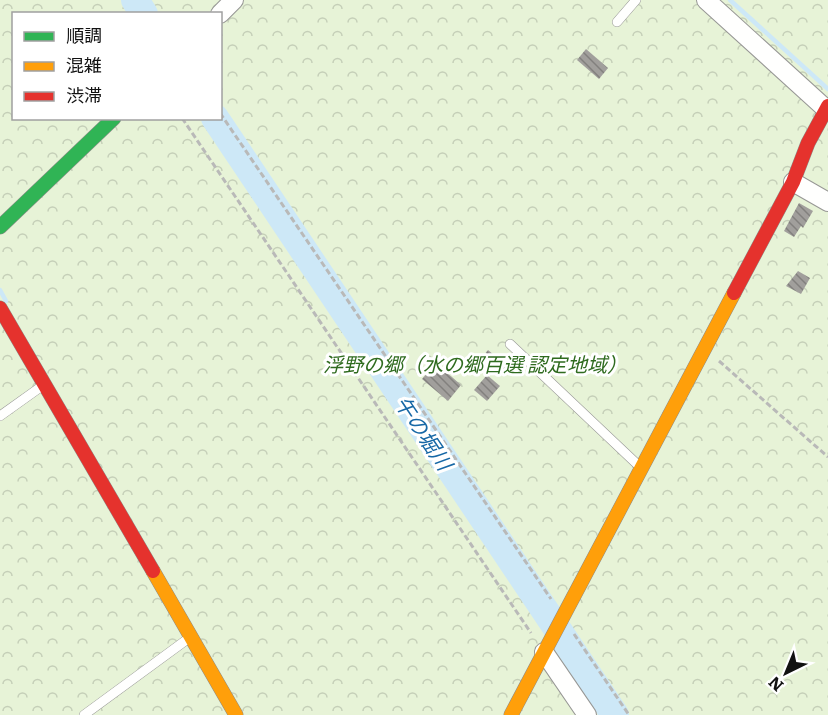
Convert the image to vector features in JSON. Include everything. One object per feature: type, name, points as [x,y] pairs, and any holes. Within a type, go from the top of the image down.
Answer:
[{"type":"street","points":[[222,12],[234,0]]},
{"type":"street","points":[[511,715],[793,182],[808,143],[827,109],[706,0]]},
{"type":"street","points":[[0,227],[112,120]]},
{"type":"street","points":[[793,182],[828,202]]},
{"type":"street","points":[[0,308],[236,715]]},
{"type":"street","points":[[546,648],[587,715]]},
{"type":"lane","points":[[616,22],[636,0]]},
{"type":"lane","points":[[510,344],[641,468]]},
{"type":"lane","points":[[0,416],[44,384]]},
{"type":"lane","points":[[84,715],[191,637]]},
{"type":"path","points":[[222,116],[629,715]]},
{"type":"path","points":[[183,120],[546,648]]},
{"type":"path","points":[[705,348],[828,457]]},
{"type":"green space","name":"浮野の郷（水の郷百選 認定地域）","points":[[0,0],[828,0],[828,715],[0,715]]},
{"type":"building","points":[[586,49],[608,68],[599,79],[577,60]]},
{"type":"building","points":[[799,203],[813,211],[803,228],[801,226],[794,237],[784,231]]},
{"type":"building","points":[[798,271],[810,278],[801,294],[786,286]]},
{"type":"building","points":[[488,350],[507,366],[499,376],[480,360]]},
{"type":"building","points":[[436,363],[461,385],[448,401],[422,379]]},
{"type":"building","points":[[487,375],[500,386],[487,401],[474,390]]},
{"type":"waterway","name":"午の堀川","points":[[135,0],[143,12]]},
{"type":"waterway","points":[[730,0],[828,89]]},
{"type":"waterway","name":"午の堀川","points":[[216,120],[615,715]]},
{"type":"waterway","points":[[0,290],[6,301]]},
{"type":"traffic: fast","points":[[0,227],[112,120]]},
{"type":"traffic: slow","points":[[511,715],[734,293]]},
{"type":"traffic: slow","points":[[153,571],[236,715]]},
{"type":"traffic: jam","points":[[734,293],[793,182],[808,143],[828,106]]},
{"type":"traffic: jam","points":[[0,308],[153,571]]}]
